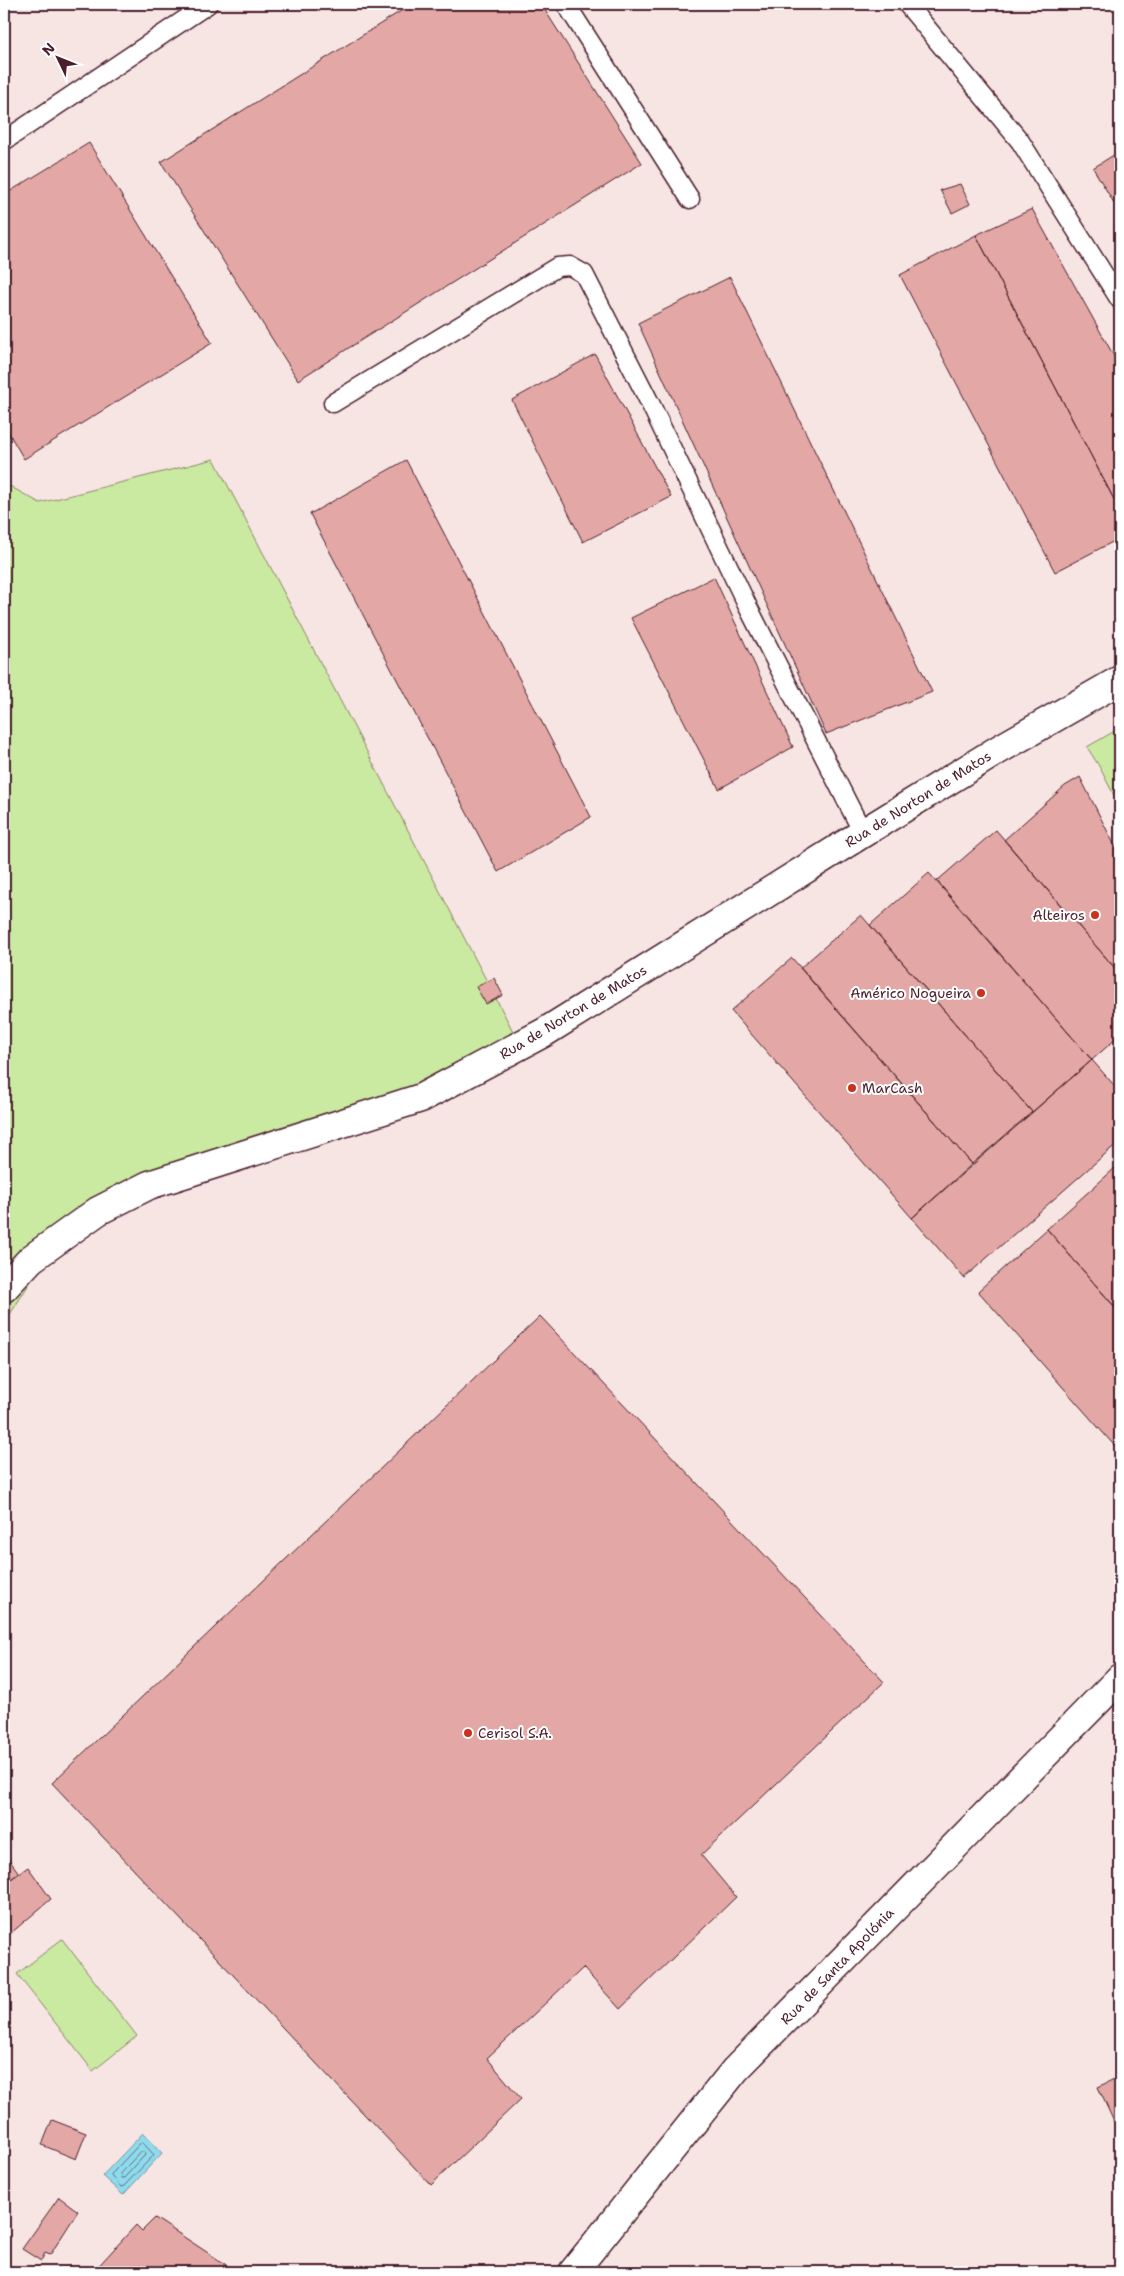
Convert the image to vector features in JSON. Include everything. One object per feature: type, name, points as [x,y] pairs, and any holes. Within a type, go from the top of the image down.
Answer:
[{"type":"street","name":"Rua de Norton de Matos","points":[[4,1288],[31,1260],[91,1216],[149,1185],[421,1098],[545,1032],[862,833],[998,750],[1120,680]]},
{"type":"street","name":"Rua de Santa Apolónia","points":[[573,2272],[736,2070],[1120,1678]]},
{"type":"lane","points":[[4,141],[208,4]]},
{"type":"lane","points":[[566,4],[690,199]]},
{"type":"lane","points":[[907,4],[1020,141],[1120,300]]},
{"type":"lane","points":[[333,403],[557,267],[570,266],[584,274],[650,403],[748,607],[862,833]]},
{"type":"green space","points":[[214,459],[515,1035],[434,1087],[138,1198],[51,1249],[4,1324],[4,483],[40,503]]},
{"type":"green space","points":[[1120,728],[1120,807],[1087,747]]},
{"type":"green space","points":[[62,1939],[137,2036],[93,2071],[17,1974]]},
{"type":"water","points":[[143,2133],[162,2153],[123,2195],[102,2176]]},
{"type":"building","points":[[412,4],[541,4],[642,163],[298,380],[161,162]]},
{"type":"building","points":[[89,143],[212,343],[24,459],[4,425],[4,195]]},
{"type":"building","points":[[1120,151],[1120,213],[1093,168]]},
{"type":"building","points":[[960,184],[970,204],[952,213],[940,190]]},
{"type":"building","points":[[1032,209],[1120,367],[1120,511],[976,235]]},
{"type":"building","points":[[976,235],[1120,511],[1120,538],[1055,572],[900,275]]},
{"type":"building","points":[[730,277],[932,692],[826,734],[638,323]]},
{"type":"building","points":[[595,354],[671,497],[583,542],[512,400]]},
{"type":"building","points":[[406,460],[591,817],[498,872],[310,514]]},
{"type":"building","points":[[714,577],[793,747],[719,789],[631,618]]},
{"type":"building","name":"Alteiros","points":[[1080,777],[1120,856],[1120,974],[1004,840],[1065,786]]},
{"type":"building","points":[[996,830],[1120,974],[1120,1035],[1092,1060],[937,881]]},
{"type":"building","name":"Américo Nogueira","points":[[929,873],[1092,1060],[1032,1112],[870,925]]},
{"type":"building","points":[[861,915],[1032,1112],[972,1164],[800,968]]},
{"type":"building","name":"MarCash","points":[[792,958],[972,1164],[912,1218],[731,1011]]},
{"type":"building","points":[[494,978],[503,995],[486,1004],[476,987]]},
{"type":"building","points":[[1092,1060],[1120,1092],[1120,1141],[964,1278],[912,1218]]},
{"type":"building","points":[[1120,1164],[1120,1174],[1115,1168]]},
{"type":"building","points":[[1115,1168],[1120,1174],[1120,1313],[1047,1229]]},
{"type":"building","points":[[1047,1229],[1120,1313],[1120,1452],[978,1291]]},
{"type":"building","name":"Cerisol S.A.","points":[[540,1316],[884,1682],[701,1855],[736,1897],[620,2009],[583,1968],[487,2058],[521,2099],[431,2185],[52,1783]]},
{"type":"building","points":[[4,1853],[19,1873],[4,1884]]},
{"type":"building","points":[[28,1867],[51,1899],[4,1939],[4,1884]]},
{"type":"building","points":[[1120,2076],[1120,2135],[1098,2087]]},
{"type":"building","points":[[52,2120],[86,2133],[76,2159],[42,2145]]},
{"type":"building","points":[[59,2197],[78,2211],[50,2255],[45,2253],[41,2261],[22,2249]]},
{"type":"building","points":[[155,2218],[234,2270],[232,2272],[93,2272],[136,2225],[142,2231]]},
{"type":"place","name":"Alteiros","points":[[1095,915]]},
{"type":"place","name":"Américo Nogueira","points":[[981,993]]},
{"type":"place","name":"MarCash","points":[[852,1088]]},
{"type":"place","name":"Cerisol S.A.","points":[[468,1733]]}]
